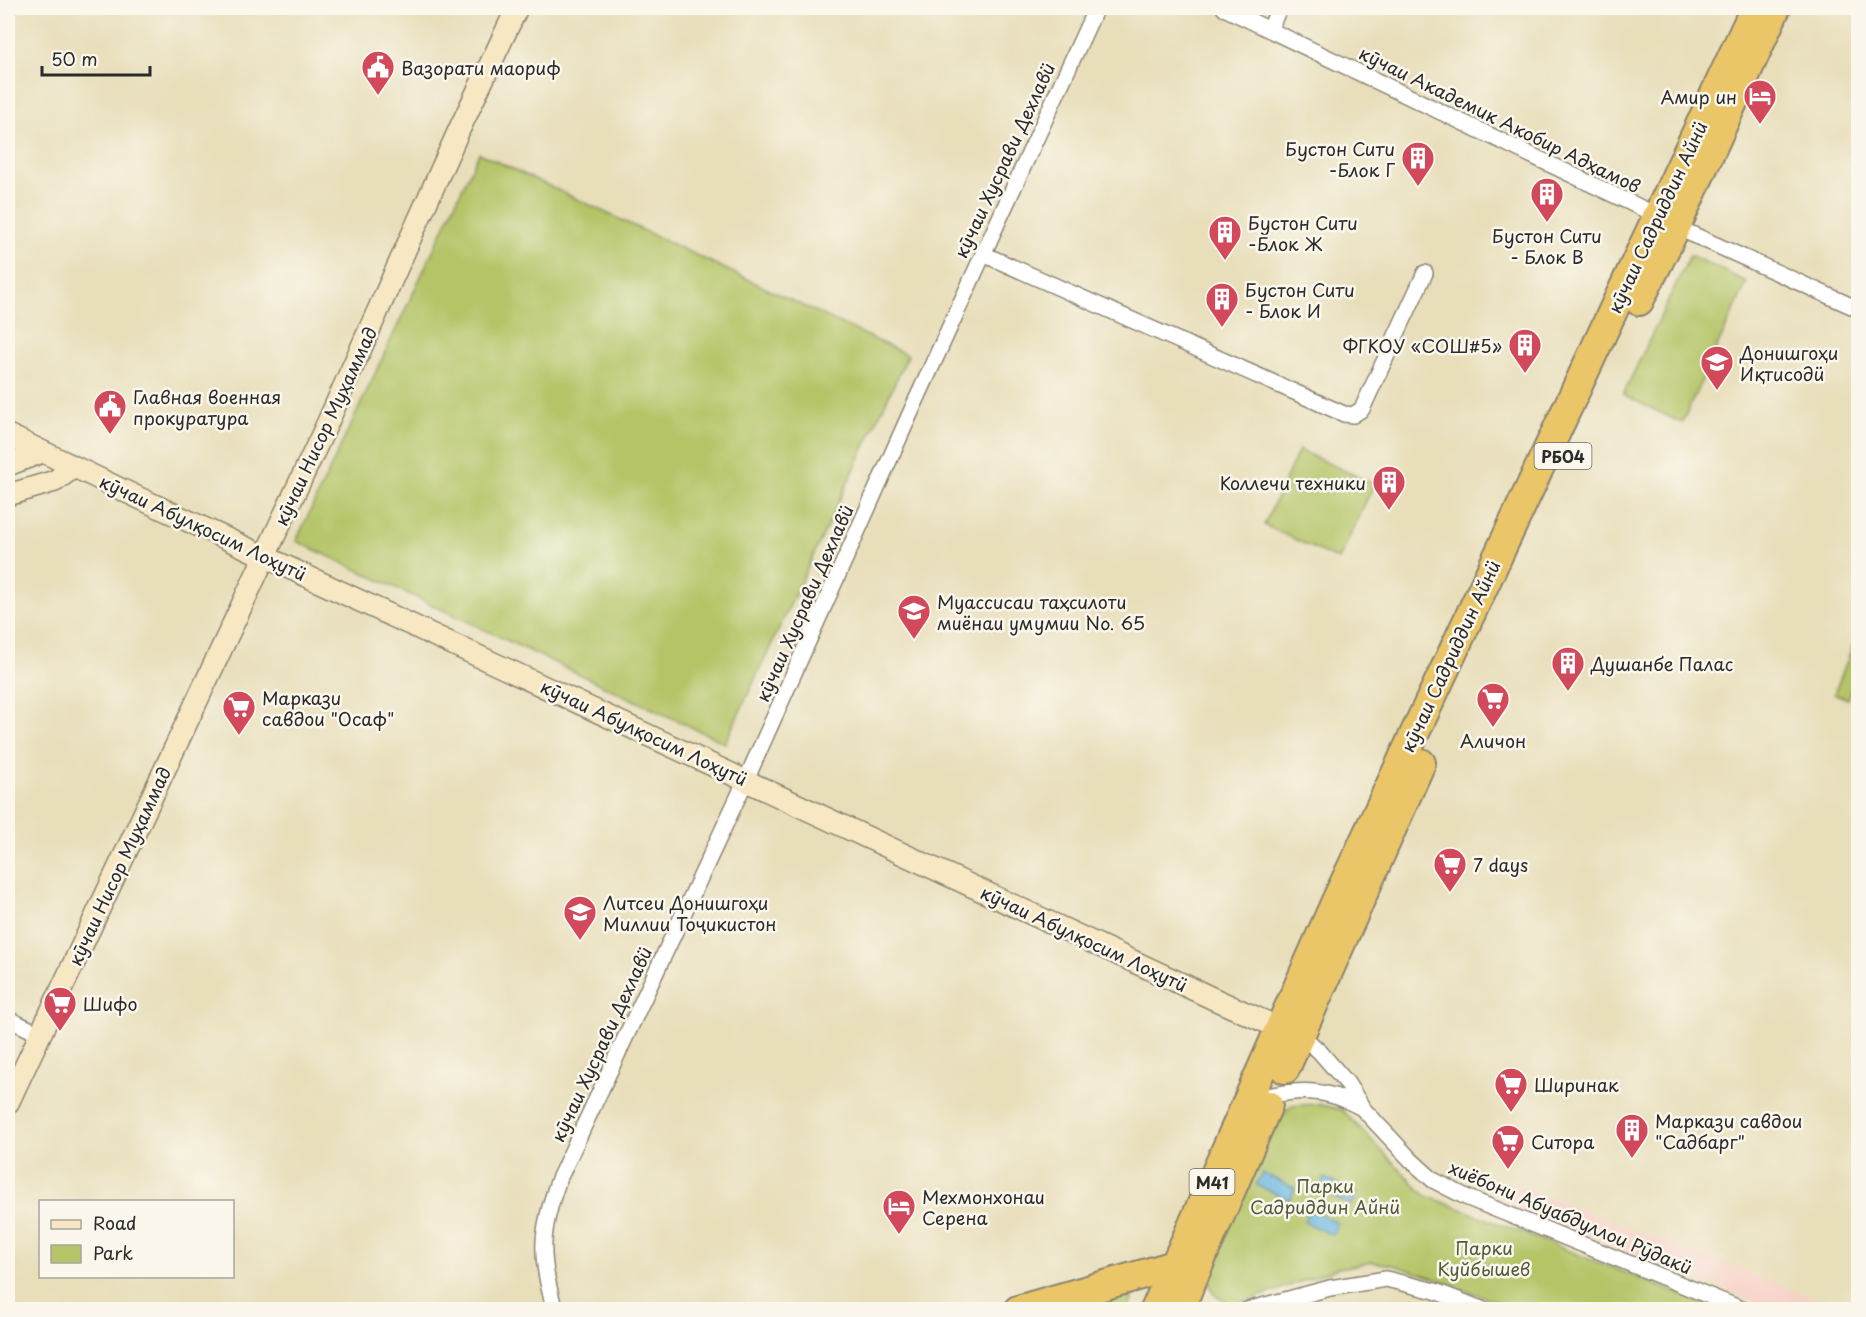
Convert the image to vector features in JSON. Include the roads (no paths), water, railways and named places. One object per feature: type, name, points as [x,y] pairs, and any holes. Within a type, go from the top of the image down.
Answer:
[{"type":"highway","name":"кӯчаи Садриддин Айнӣ","points":[[1667,222],[1755,8]]},
{"type":"highway","name":"кӯчаи Садриддин Айнӣ","points":[[1155,1310],[1175,1265],[1261,1097],[1290,1033],[1295,991],[1346,904],[1442,672],[1776,8]]},
{"type":"highway","name":"кӯчаи Садриддин Айнӣ","points":[[1179,1310],[1261,1097]]},
{"type":"highway","points":[[1018,1310],[1175,1265]]},
{"type":"street","name":"кӯчаи Нисор Муҳаммад","points":[[8,1103],[327,424],[454,141],[517,8]]},
{"type":"street","name":"кӯчаи Хусрави Дехлавӣ","points":[[555,1310],[545,1274],[543,1239],[548,1214],[564,1168],[746,780],[1096,8]]},
{"type":"street","name":"кӯчаи Академик Акобир Адҳамов","points":[[1224,8],[1667,222],[1858,309]]},
{"type":"street","points":[[1270,29],[1279,8]]},
{"type":"street","points":[[983,254],[1353,416],[1362,409],[1425,273]]},
{"type":"street","name":"кӯчаи Абулқосим Лоҳутӣ","points":[[8,435],[1290,1033]]},
{"type":"street","points":[[8,465],[42,452]]},
{"type":"street","points":[[8,495],[55,481],[74,467]]},
{"type":"street","points":[[8,1019],[40,1034]]},
{"type":"street","name":"хиёбони Абуабдуллои Рӯдакӣ","points":[[1290,1033],[1309,1042],[1324,1057],[1347,1083],[1364,1110],[1389,1138],[1433,1180],[1468,1198],[1744,1310]]},
{"type":"street","points":[[1261,1097],[1297,1091],[1318,1091],[1346,1100],[1364,1110]]},
{"type":"street","points":[[1247,1310],[1330,1288],[1386,1279],[1436,1291],[1484,1310]]},
{"type":"water","points":[[1262,1173],[1295,1188],[1290,1200],[1256,1185]]},
{"type":"water","points":[[1324,1178],[1357,1193],[1352,1205],[1319,1190]]},
{"type":"water","points":[[1310,1209],[1338,1223],[1332,1235],[1304,1222]]},
{"type":"place","name":"Вазорати маориф","points":[[378,96]]},
{"type":"place","name":"Амир ин","points":[[1760,125]]},
{"type":"place","name":"Бустон Сити -Блок Г","points":[[1418,187]]},
{"type":"place","name":"Бустон Сити - Блок В","points":[[1547,223]]},
{"type":"place","name":"Бустон Сити -Блок Ж","points":[[1225,261]]},
{"type":"place","name":"Бустон Сити - Блок И","points":[[1222,328]]},
{"type":"place","name":"ФГКОУ «СОШ#5»","points":[[1525,374]]},
{"type":"place","name":"Донишгоҳи Иқтисодӣ","points":[[1717,391]]},
{"type":"place","name":"Главная военная прокуратура","points":[[110,435]]},
{"type":"place","name":"Коллечи техники","points":[[1389,511]]},
{"type":"place","name":"Муассисаи таҳсилоти миёнаи умумии No. 65","points":[[914,640]]},
{"type":"place","name":"Душанбе Палас","points":[[1568,692]]},
{"type":"place","name":"Аличон","points":[[1493,728]]},
{"type":"place","name":"Маркази савдои \"Осаф\"","points":[[239,736]]},
{"type":"place","name":"7 days","points":[[1450,893]]},
{"type":"place","name":"Литсеи Донишгоҳи Миллии Тоҷикистон","points":[[580,941]]},
{"type":"place","name":"Шифо","points":[[60,1032]]},
{"type":"place","name":"Ширинак","points":[[1511,1113]]},
{"type":"place","name":"Маркази савдои \"Садбарг\"","points":[[1632,1159]]},
{"type":"place","name":"Ситора","points":[[1508,1170]]},
{"type":"place","name":"Мехмонхонаи Серена","points":[[899,1235]]},
{"type":"park label","name":"Парки Садриддин Айнӣ","points":[[1325,1195]]},
{"type":"park label","name":"Парки Куйбышев","points":[[1484,1257]]}]
